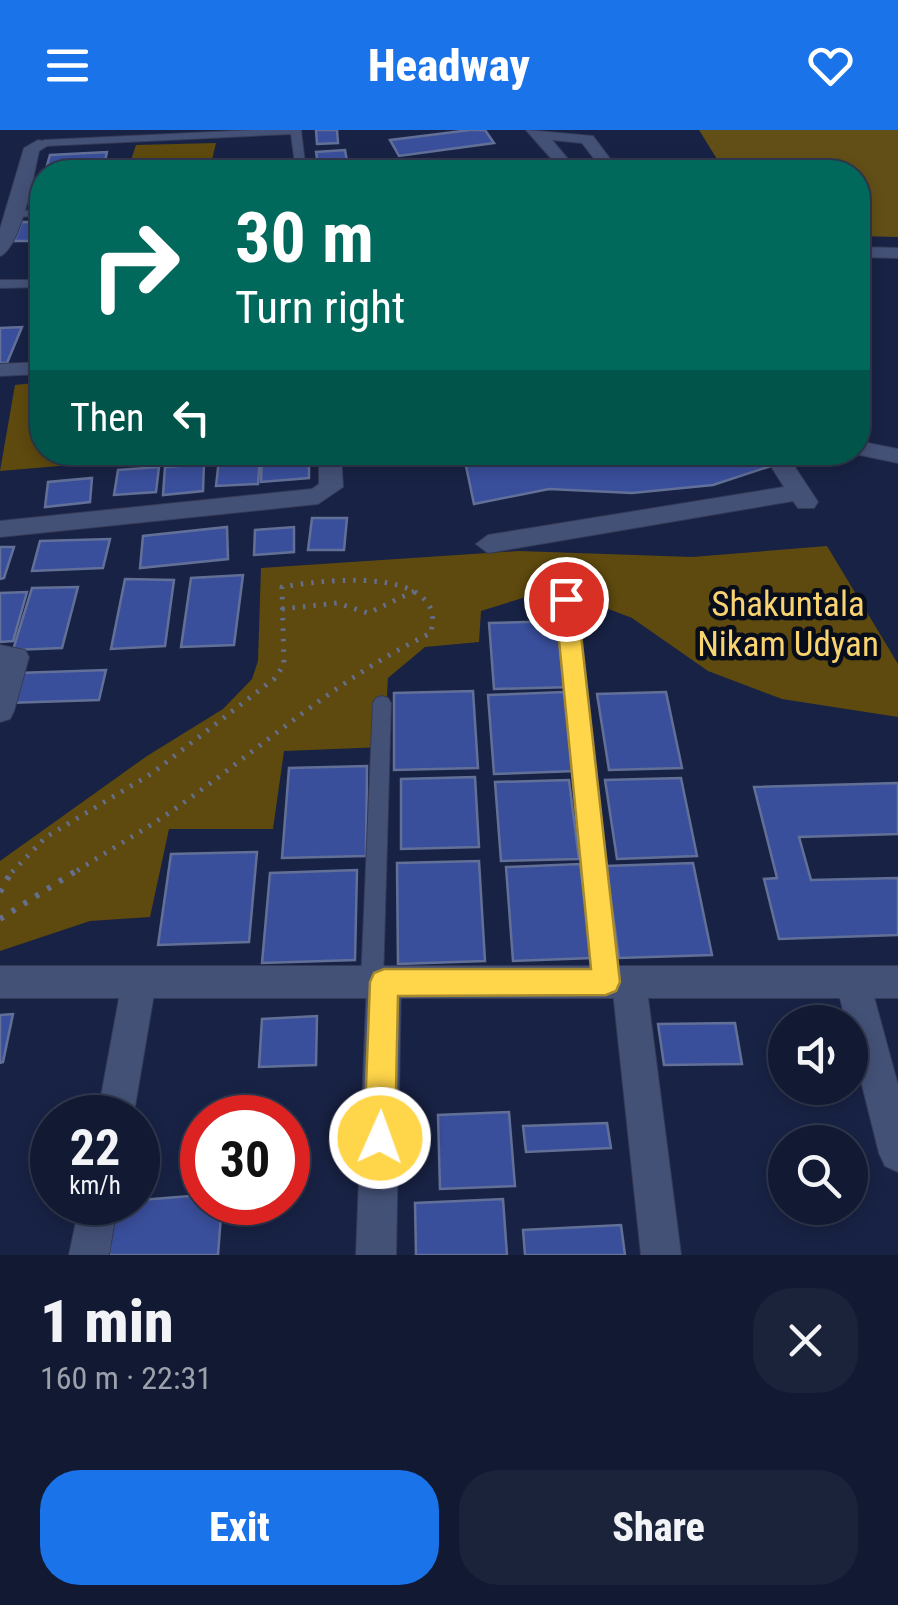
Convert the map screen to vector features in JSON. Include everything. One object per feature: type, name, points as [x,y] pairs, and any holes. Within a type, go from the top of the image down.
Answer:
[{"type":"street","points":[[536,132],[560,160]]},
{"type":"street","points":[[536,132],[588,139],[603,160]]},
{"type":"street","points":[[0,251],[15,214],[32,148],[44,143]]},
{"type":"street","points":[[870,252],[898,253]]},
{"type":"street","points":[[0,370],[30,369]]},
{"type":"street","points":[[870,450],[898,456]]},
{"type":"street","points":[[0,529],[318,496],[330,487],[330,465]]},
{"type":"street","points":[[488,544],[803,497],[782,465]]},
{"type":"street","points":[[0,655],[16,657],[0,710]]},
{"type":"street","points":[[0,982],[898,982]]},
{"type":"street","points":[[118,1095],[140,982]]},
{"type":"street","points":[[376,1255],[378,982]]},
{"type":"street","points":[[617,982],[661,1255]]},
{"type":"street","points":[[853,982],[898,1153]]},
{"type":"street","points":[[89,1255],[95,1225]]},
{"type":"lane","points":[[44,143],[296,131],[299,160]]},
{"type":"lane","points":[[15,214],[30,213]]},
{"type":"lane","points":[[0,284],[30,284]]},
{"type":"lane","points":[[566,599],[617,982]]},
{"type":"lane","points":[[378,982],[382,703]]},
{"type":"path","points":[[0,892],[8,874],[66,822],[150,774],[274,678],[284,665],[282,587],[311,581],[408,586],[434,617],[431,634],[383,656],[320,698],[167,814],[0,919]]},
{"type":"path","points":[[282,609],[336,601],[349,602],[368,614],[418,594]]},
{"type":"green space","points":[[216,143],[212,160],[131,160],[136,145]]},
{"type":"green space","points":[[30,383],[30,465],[70,465],[0,471],[15,385]]},
{"type":"green space","name":"Shakuntala Nikam Udyan","points":[[827,546],[898,664],[898,717],[782,699],[708,671],[632,618],[585,600],[529,596],[481,611],[479,642],[425,647],[388,678],[384,747],[284,751],[273,829],[169,829],[150,917],[90,921],[0,951],[0,861],[147,756],[223,709],[252,679],[258,661],[261,568],[519,551],[692,557]]},
{"type":"shaded area","points":[[699,130],[898,130],[898,237],[870,236],[870,160],[718,160]]},
{"type":"building","points":[[316,130],[337,130],[338,143],[317,144]]},
{"type":"building","points":[[485,130],[494,143],[399,156],[390,140]]},
{"type":"building","points":[[345,150],[347,160],[317,160],[316,152]]},
{"type":"building","points":[[107,152],[105,160],[49,160],[50,155]]},
{"type":"building","points":[[22,222],[30,222],[30,241],[14,241]]},
{"type":"building","points":[[22,327],[7,363],[0,363],[0,328]]},
{"type":"building","points":[[204,465],[203,491],[163,495],[165,467]]},
{"type":"building","points":[[218,465],[259,465],[258,484],[216,486]]},
{"type":"building","points":[[262,465],[309,465],[309,478],[261,482]]},
{"type":"building","points":[[466,465],[771,466],[713,485],[632,493],[549,489],[474,504]]},
{"type":"building","points":[[159,467],[156,492],[114,495],[118,470]]},
{"type":"building","points":[[92,478],[90,502],[45,507],[48,482]]},
{"type":"building","points":[[312,518],[347,518],[344,550],[308,550]]},
{"type":"building","points":[[227,527],[228,559],[140,568],[143,536]]},
{"type":"building","points":[[294,527],[294,552],[254,555],[255,530]]},
{"type":"building","points":[[110,539],[103,568],[32,571],[40,541]]},
{"type":"building","points":[[0,547],[14,547],[4,578],[0,579]]},
{"type":"building","points":[[243,575],[234,645],[181,647],[191,578]]},
{"type":"building","points":[[125,579],[174,580],[165,646],[111,649]]},
{"type":"building","points":[[78,587],[62,648],[13,650],[32,588]]},
{"type":"building","points":[[27,592],[13,641],[0,642],[0,593]]},
{"type":"building","points":[[562,621],[572,687],[494,689],[489,623]]},
{"type":"building","points":[[106,670],[99,700],[7,703],[17,673]]},
{"type":"building","points":[[473,691],[478,768],[394,770],[394,693]]},
{"type":"building","points":[[565,692],[575,771],[494,774],[488,695]]},
{"type":"building","points":[[666,692],[682,768],[609,770],[597,694]]},
{"type":"building","points":[[367,766],[366,856],[282,858],[289,768]]},
{"type":"building","points":[[475,777],[479,847],[401,849],[401,779]]},
{"type":"building","points":[[681,778],[697,856],[617,859],[605,780]]},
{"type":"building","points":[[569,780],[579,859],[501,861],[495,782]]},
{"type":"building","points":[[898,783],[898,834],[799,837],[811,880],[898,878],[898,935],[779,939],[764,879],[777,878],[754,787]]},
{"type":"building","points":[[257,852],[249,942],[158,945],[171,854]]},
{"type":"building","points":[[479,861],[485,961],[398,964],[397,863]]},
{"type":"building","points":[[693,863],[712,955],[619,958],[606,866]]},
{"type":"building","points":[[580,864],[592,958],[513,961],[506,867]]},
{"type":"building","points":[[357,870],[355,960],[262,963],[270,873]]},
{"type":"building","points":[[13,1014],[3,1062],[0,1063],[0,1015]]},
{"type":"building","points":[[317,1016],[316,1065],[259,1067],[262,1019]]},
{"type":"building","points":[[735,1023],[742,1064],[664,1065],[658,1024]]},
{"type":"building","points":[[509,1112],[515,1186],[440,1189],[438,1115]]},
{"type":"building","points":[[607,1123],[611,1148],[526,1152],[523,1126]]},
{"type":"building","points":[[180,1197],[180,1225],[220,1225],[218,1255],[109,1255],[113,1225],[160,1225],[160,1198]]},
{"type":"building","points":[[503,1199],[507,1255],[416,1255],[415,1203]]},
{"type":"building","points":[[621,1225],[625,1255],[525,1255],[523,1230]]},
{"type":"route","points":[[380,1138],[384,982],[606,982],[566,599]]}]
